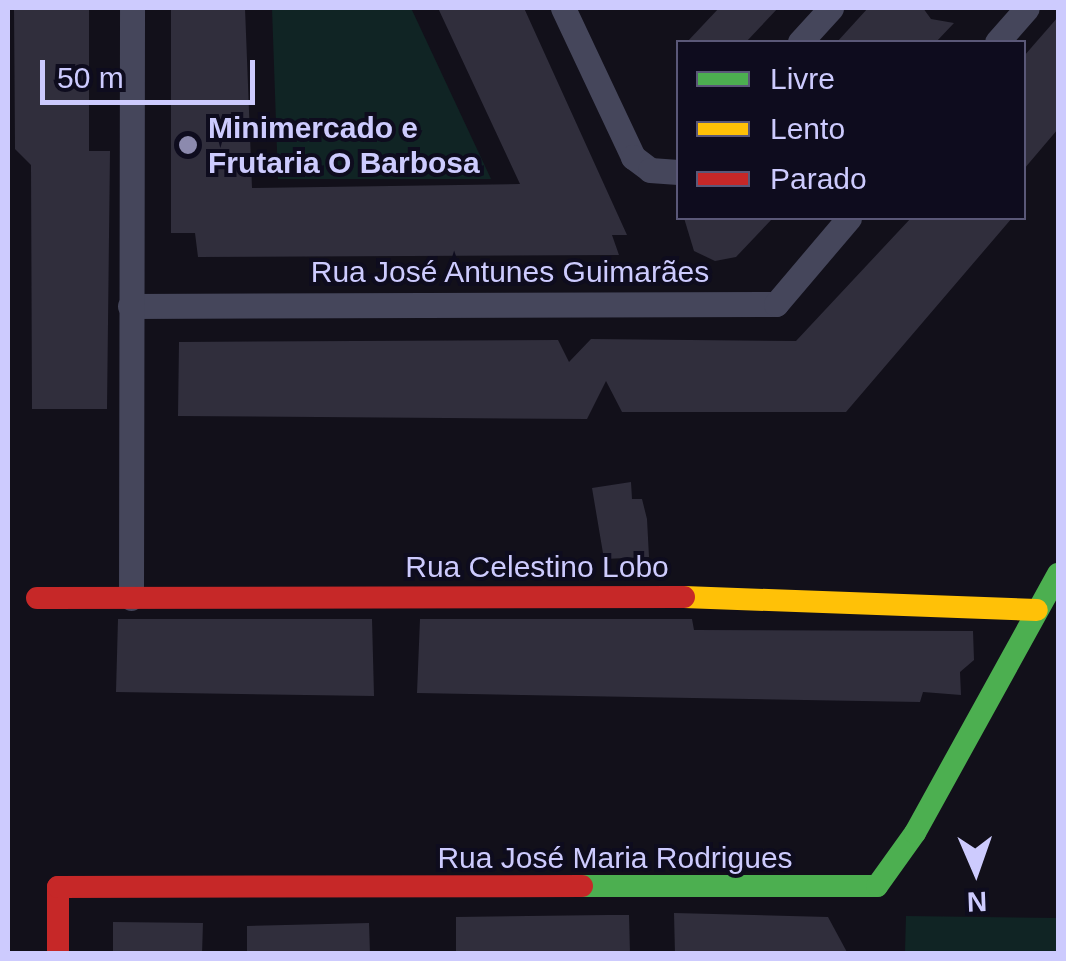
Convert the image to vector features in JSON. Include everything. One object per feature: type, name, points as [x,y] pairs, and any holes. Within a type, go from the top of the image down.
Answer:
[{"type":"street","points":[[131,598],[132,8]]},
{"type":"street","points":[[563,8],[633,157],[650,170],[676,172]]},
{"type":"street","points":[[802,40],[831,8]]},
{"type":"street","points":[[999,40],[1027,8]]},
{"type":"street","name":"Rua José Antunes Guimarães","points":[[130,306],[776,304],[847,220]]},
{"type":"street","name":"Rua José Maria Rodrigues","points":[[58,954],[58,887],[877,886],[916,833],[1058,574]]},
{"type":"street","name":"Rua Celestino Lobo","points":[[37,598],[699,597],[1037,610]]},
{"type":"green space","points":[[272,8],[411,8],[491,179],[278,179]]},
{"type":"green space","points":[[906,916],[1058,918],[1058,953],[905,953]]},
{"type":"building","points":[[14,8],[89,8],[89,151],[110,151],[107,409],[32,409],[31,165],[15,149]]},
{"type":"building","points":[[171,8],[245,8],[252,188],[520,184],[438,8],[524,8],[627,235],[612,235],[619,255],[198,257],[195,233],[171,233]]},
{"type":"building","points":[[719,8],[778,8],[748,40],[689,40]]},
{"type":"building","points":[[868,8],[923,8],[931,19],[954,23],[938,40],[839,40]]},
{"type":"building","points":[[1058,17],[1058,129],[1026,167],[1026,54]]},
{"type":"building","points":[[685,220],[771,220],[736,257],[715,261],[694,251]]},
{"type":"building","points":[[909,220],[1010,220],[846,412],[622,412],[606,381],[587,419],[178,416],[179,342],[558,340],[569,362],[591,339],[796,341]]},
{"type":"building","points":[[631,482],[632,499],[642,499],[647,519],[649,557],[604,559],[592,488]]},
{"type":"building","points":[[118,619],[372,619],[374,696],[116,692]]},
{"type":"building","points":[[420,619],[692,619],[694,630],[973,631],[974,660],[960,672],[961,695],[923,692],[920,702],[417,693]]},
{"type":"building","points":[[674,913],[828,917],[848,954],[675,954]]},
{"type":"building","points":[[629,915],[630,954],[456,954],[456,917]]},
{"type":"building","points":[[113,922],[203,923],[202,954],[113,954]]},
{"type":"building","points":[[369,923],[370,954],[247,954],[247,926]]},
{"type":"traffic: fast","points":[[582,886],[877,886],[915,833],[1058,574]]},
{"type":"traffic: slow","points":[[684,597],[1037,610]]},
{"type":"traffic: jam","points":[[37,598],[684,597]]},
{"type":"traffic: jam","points":[[58,954],[58,887],[582,886]]},
{"type":"place","name":"Minimercado e Frutaria O Barbosa","points":[[188,145]]}]
